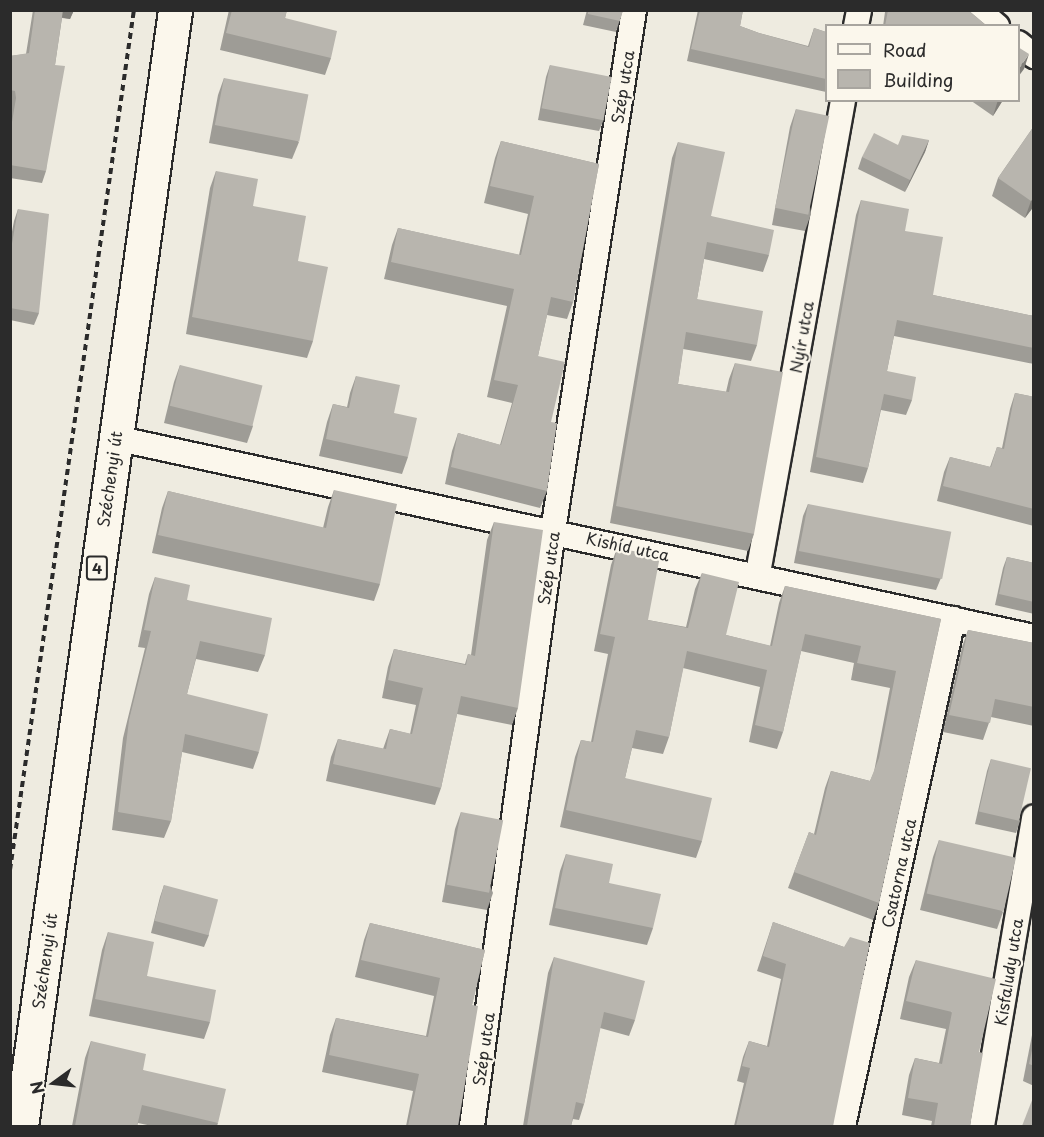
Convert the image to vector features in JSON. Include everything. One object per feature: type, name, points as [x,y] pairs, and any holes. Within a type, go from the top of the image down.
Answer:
[{"type":"main road","name":"Széchenyi út","points":[[21,1126],[175,10]]},
{"type":"street","name":"Szép utca","points":[[472,1126],[553,531],[634,10]]},
{"type":"street","points":[[978,10],[995,24]]},
{"type":"street","name":"Nyír utca","points":[[758,573],[843,102]]},
{"type":"street","name":"Kishíd utca","points":[[115,438],[758,573],[1034,637]]},
{"type":"street","name":"Csatorna utca","points":[[843,1126],[953,619]]},
{"type":"street","name":"Kisfaludy utca","points":[[982,1126],[1034,817]]},
{"type":"path","points":[[10,870],[134,10]]},
{"type":"building","points":[[35,10],[63,10],[55,65],[65,66],[46,171],[10,165],[10,134],[16,98],[15,91],[10,90],[10,56],[29,53]]},
{"type":"building","points":[[232,10],[287,10],[285,18],[337,31],[331,58],[226,33]]},
{"type":"building","points":[[588,10],[623,10],[620,21],[588,14]]},
{"type":"building","points":[[700,10],[743,10],[740,26],[809,47],[814,28],[825,32],[825,79],[691,49]]},
{"type":"building","points":[[888,10],[968,10],[985,24],[885,24]]},
{"type":"building","points":[[1020,48],[1029,54],[1020,67]]},
{"type":"building","points":[[550,65],[612,77],[603,120],[542,108]]},
{"type":"building","points":[[224,78],[308,94],[299,142],[215,125]]},
{"type":"building","points":[[796,109],[829,116],[808,215],[775,208]]},
{"type":"building","points":[[1034,126],[1034,197],[1031,201],[998,178]]},
{"type":"building","points":[[874,133],[898,145],[902,135],[929,140],[910,180],[862,157]]},
{"type":"building","points":[[501,141],[599,164],[573,302],[551,297],[538,356],[565,362],[551,422],[557,423],[547,491],[451,467],[458,433],[501,445],[518,385],[494,380],[514,289],[391,262],[398,228],[521,255],[534,196],[490,186]]},
{"type":"building","points":[[678,142],[725,152],[711,216],[774,230],[769,255],[707,242],[697,299],[763,311],[757,345],[686,332],[678,384],[729,392],[735,363],[783,372],[754,534],[616,506]]},
{"type":"building","points":[[216,171],[258,179],[253,206],[306,216],[298,261],[328,267],[313,341],[192,317]]},
{"type":"building","points":[[861,200],[909,209],[905,231],[943,237],[933,295],[1034,316],[1034,348],[897,320],[887,371],[916,377],[912,400],[884,394],[868,468],[816,457]]},
{"type":"building","points":[[18,209],[49,214],[39,313],[10,308],[10,255]]},
{"type":"building","points":[[180,365],[262,386],[252,426],[170,406]]},
{"type":"building","points":[[356,376],[400,385],[394,413],[417,418],[408,457],[326,439],[333,404],[349,408]]},
{"type":"building","points":[[1015,393],[1034,397],[1034,509],[943,486],[950,457],[991,467],[997,447],[1004,449]]},
{"type":"building","points":[[334,490],[397,504],[380,584],[158,535],[168,491],[326,528]]},
{"type":"building","points":[[808,504],[951,532],[942,579],[799,551]]},
{"type":"building","points":[[494,522],[543,530],[518,708],[461,696],[441,788],[333,764],[338,739],[386,749],[390,729],[412,734],[423,688],[388,680],[394,649],[466,665],[468,654],[475,656]]},
{"type":"building","points":[[617,548],[660,556],[648,620],[688,628],[702,573],[739,582],[726,635],[772,646],[785,586],[941,619],[879,903],[794,872],[809,832],[816,835],[831,771],[870,781],[879,758],[896,671],[857,663],[861,646],[805,634],[783,732],[755,725],[767,670],[687,651],[669,737],[636,730],[625,778],[712,798],[702,841],[566,810],[581,740],[593,742],[615,637],[600,634]]},
{"type":"building","points":[[1007,557],[1034,563],[1034,602],[999,594]]},
{"type":"building","points":[[155,577],[190,585],[187,600],[272,618],[265,655],[200,641],[187,694],[268,714],[259,752],[185,734],[171,821],[118,812],[129,720],[151,631],[144,630]]},
{"type":"building","points":[[968,630],[1034,643],[1034,707],[995,699],[990,723],[949,715]]},
{"type":"building","points":[[991,759],[1031,768],[1019,821],[979,812]]},
{"type":"building","points":[[461,812],[503,820],[489,893],[447,885]]},
{"type":"building","points":[[939,840],[1016,858],[1004,911],[927,894]]},
{"type":"building","points":[[566,854],[613,864],[609,883],[661,894],[653,928],[555,908]]},
{"type":"building","points":[[164,885],[218,899],[209,935],[154,921]]},
{"type":"building","points":[[773,922],[844,947],[850,937],[870,943],[833,1126],[736,1126],[750,1068],[742,1066],[749,1041],[769,1047],[786,964],[763,956]]},
{"type":"building","points":[[370,923],[485,950],[472,1005],[478,1006],[458,1126],[408,1126],[419,1074],[329,1055],[336,1018],[428,1037],[440,978],[361,960]]},
{"type":"building","points":[[108,932],[154,942],[147,976],[216,990],[210,1022],[95,999]]},
{"type":"building","points":[[554,957],[645,981],[635,1020],[604,1012],[584,1104],[576,1102],[571,1126],[527,1126]]},
{"type":"building","points":[[916,960],[996,979],[979,1052],[983,1053],[970,1126],[934,1126],[938,1103],[908,1098],[915,1058],[942,1064],[952,1012],[906,1001]]},
{"type":"building","points":[[91,1041],[146,1054],[143,1070],[226,1089],[218,1123],[142,1105],[137,1126],[75,1126]]},
{"type":"building","points":[[1034,1041],[1034,1066],[1029,1064]]},
{"type":"building","points":[[1034,1095],[1034,1126],[1022,1126]]}]
